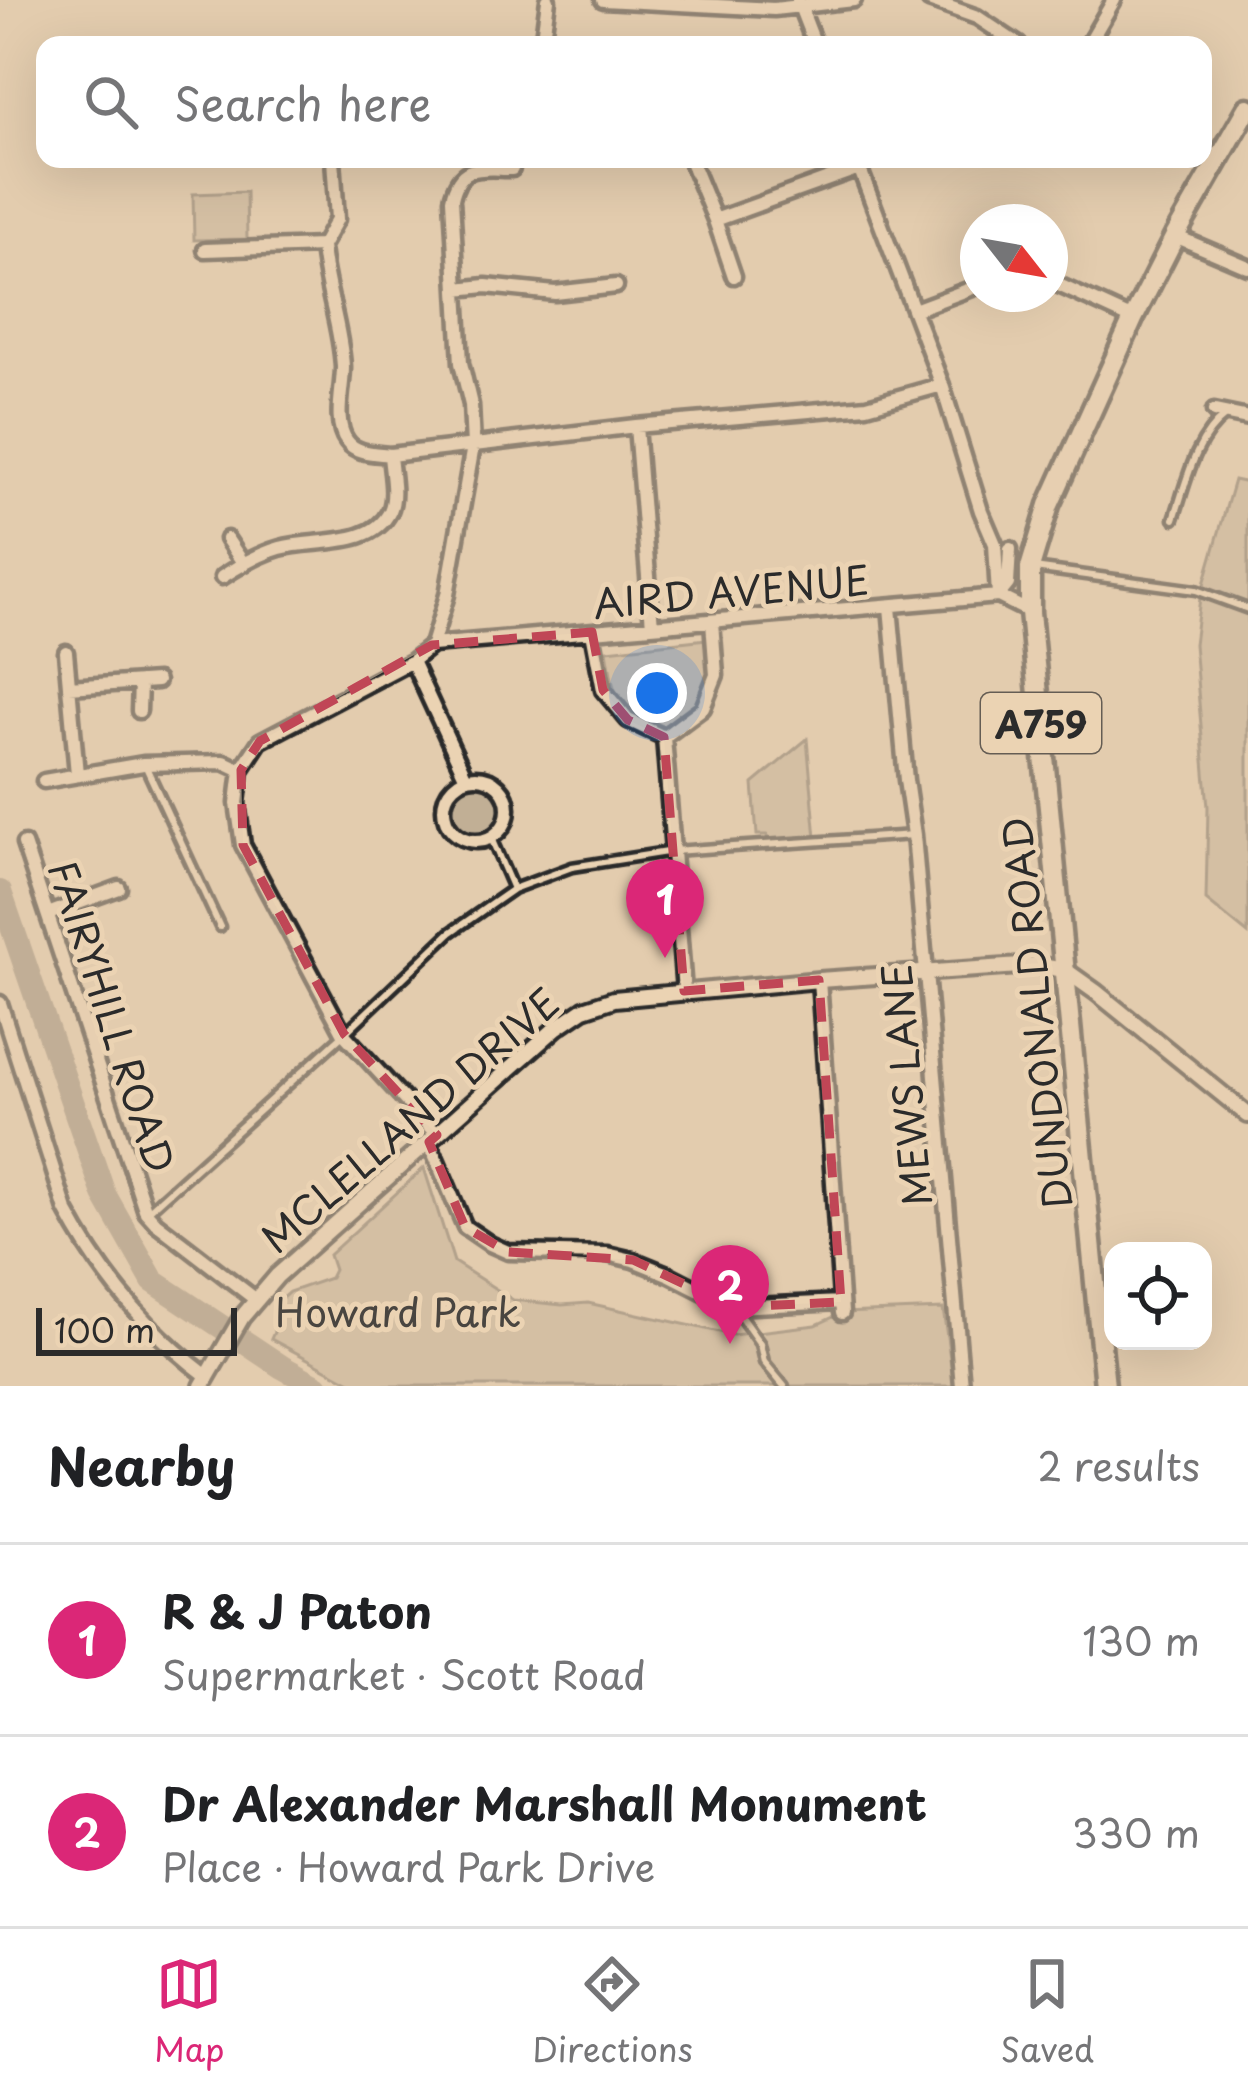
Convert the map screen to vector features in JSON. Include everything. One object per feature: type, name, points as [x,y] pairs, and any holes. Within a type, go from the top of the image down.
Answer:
[{"type":"main road","name":"DUNDONALD ROAD","points":[[1105,1386],[1030,612],[1030,568],[1049,505],[1132,319],[1248,108]]},
{"type":"street","points":[[543,36],[548,0]]},
{"type":"street","points":[[603,0],[774,9],[854,0]]},
{"type":"street","points":[[928,0],[977,17],[1006,36]]},
{"type":"street","points":[[972,0],[977,17]]},
{"type":"street","points":[[1093,36],[1114,0]]},
{"type":"street","points":[[799,3],[812,36]]},
{"type":"street","points":[[334,168],[338,218],[322,247],[343,368],[343,436],[357,451],[390,455],[636,426],[867,406],[942,385]]},
{"type":"street","points":[[694,168],[734,276]]},
{"type":"street","points":[[715,220],[848,168]]},
{"type":"street","points":[[860,168],[942,385],[995,544],[998,596]]},
{"type":"street","points":[[512,170],[463,173],[452,199],[461,362],[471,405],[473,446],[447,595],[432,645],[412,661],[260,741],[242,770],[236,803],[243,845],[344,1034],[433,1139],[465,1226],[508,1252],[608,1254],[634,1260],[734,1307],[842,1307],[819,980]]},
{"type":"street","points":[[1174,236],[1248,268]]},
{"type":"street","points":[[205,250],[322,247]]},
{"type":"street","points":[[234,249],[235,267]]},
{"type":"street","points":[[457,289],[486,286],[555,292],[616,286]]},
{"type":"street","points":[[1068,289],[1132,319]]},
{"type":"street","points":[[914,310],[960,293]]},
{"type":"street","points":[[1221,412],[1248,418]]},
{"type":"street","points":[[636,426],[652,626]]},
{"type":"street","points":[[222,578],[278,548],[358,538],[377,528],[393,501],[390,455]]},
{"type":"street","points":[[227,539],[243,563]]},
{"type":"street","points":[[995,544],[1010,549],[1036,542]]},
{"type":"street","points":[[998,596],[1007,584],[1010,549]]},
{"type":"street","points":[[998,596],[1030,612]]},
{"type":"street","name":"AIRD AVENUE","points":[[432,645],[998,596]]},
{"type":"street","name":"MEWS LANE","points":[[890,607],[962,1386]]},
{"type":"street","points":[[664,737],[703,708],[716,675],[712,622]]},
{"type":"street","points":[[592,632],[603,690],[628,720],[664,737]]},
{"type":"street","points":[[66,652],[77,774]]},
{"type":"street","points":[[412,661],[466,778]]},
{"type":"street","points":[[69,687],[157,681]]},
{"type":"street","points":[[139,711],[140,682]]},
{"type":"street","points":[[664,737],[684,991]]},
{"type":"street","points":[[44,781],[145,764],[224,762],[242,770]]},
{"type":"street","points":[[466,778],[486,778],[504,793],[508,816],[490,838],[461,837],[446,820],[447,795],[466,778]]},
{"type":"street","points":[[890,782],[906,780]]},
{"type":"street","name":"FAIRYHILL ROAD","points":[[23,844],[146,1212],[255,1299]]},
{"type":"street","points":[[48,914],[119,888]]},
{"type":"street","name":"MCLELLAND DRIVE","points":[[204,1381],[255,1299],[556,1028],[584,1009],[614,999],[819,980],[1034,965],[1065,970]]},
{"type":"street","points":[[1065,970],[1248,1115]]},
{"type":"street","points":[[2,1013],[66,1210],[118,1292],[204,1381]]},
{"type":"lane","points":[[1174,519],[1194,459],[1221,412]]},
{"type":"lane","points":[[1030,568],[1196,590],[1248,609]]},
{"type":"lane","points":[[145,764],[220,927]]},
{"type":"lane","points":[[146,1212],[450,933],[513,889],[572,867],[673,851],[914,836]]},
{"type":"lane","points":[[490,838],[513,889]]},
{"type":"lane","points":[[734,1307],[760,1344],[764,1362],[784,1386]]},
{"type":"highlighted area","points":[[592,632],[603,690],[628,720],[664,737],[684,991],[819,980],[841,1302],[733,1307],[633,1260],[508,1252],[465,1227],[429,1142],[437,1135],[344,1034],[243,845],[241,770],[260,741],[432,645]]},
{"type":"green space","points":[[246,192],[247,239],[194,240],[193,194]]},
{"type":"green space","points":[[1234,480],[1248,483],[1248,934],[1206,900],[1208,807],[1194,644],[1200,598]]},
{"type":"green space","points":[[707,639],[707,683],[692,709],[663,726],[635,714],[620,700],[607,650]]},
{"type":"green space","points":[[807,739],[816,838],[768,843],[767,835],[757,835],[753,784]]},
{"type":"green space","points":[[477,783],[495,791],[503,809],[495,827],[477,835],[459,827],[451,809],[459,791]]},
{"type":"green space","name":"Howard Park","points":[[424,1168],[454,1262],[513,1300],[588,1303],[733,1335],[816,1325],[842,1313],[943,1309],[954,1386],[358,1386],[271,1339],[273,1306],[289,1292],[330,1278],[334,1270],[329,1255]]},
{"type":"waterway","points":[[0,892],[104,1194],[153,1281],[317,1386]]},
{"type":"place","name":"R & J Paton","points":[[665,958]]},
{"type":"place","name":"Dr Alexander Marshall Monument","points":[[730,1344]]}]
